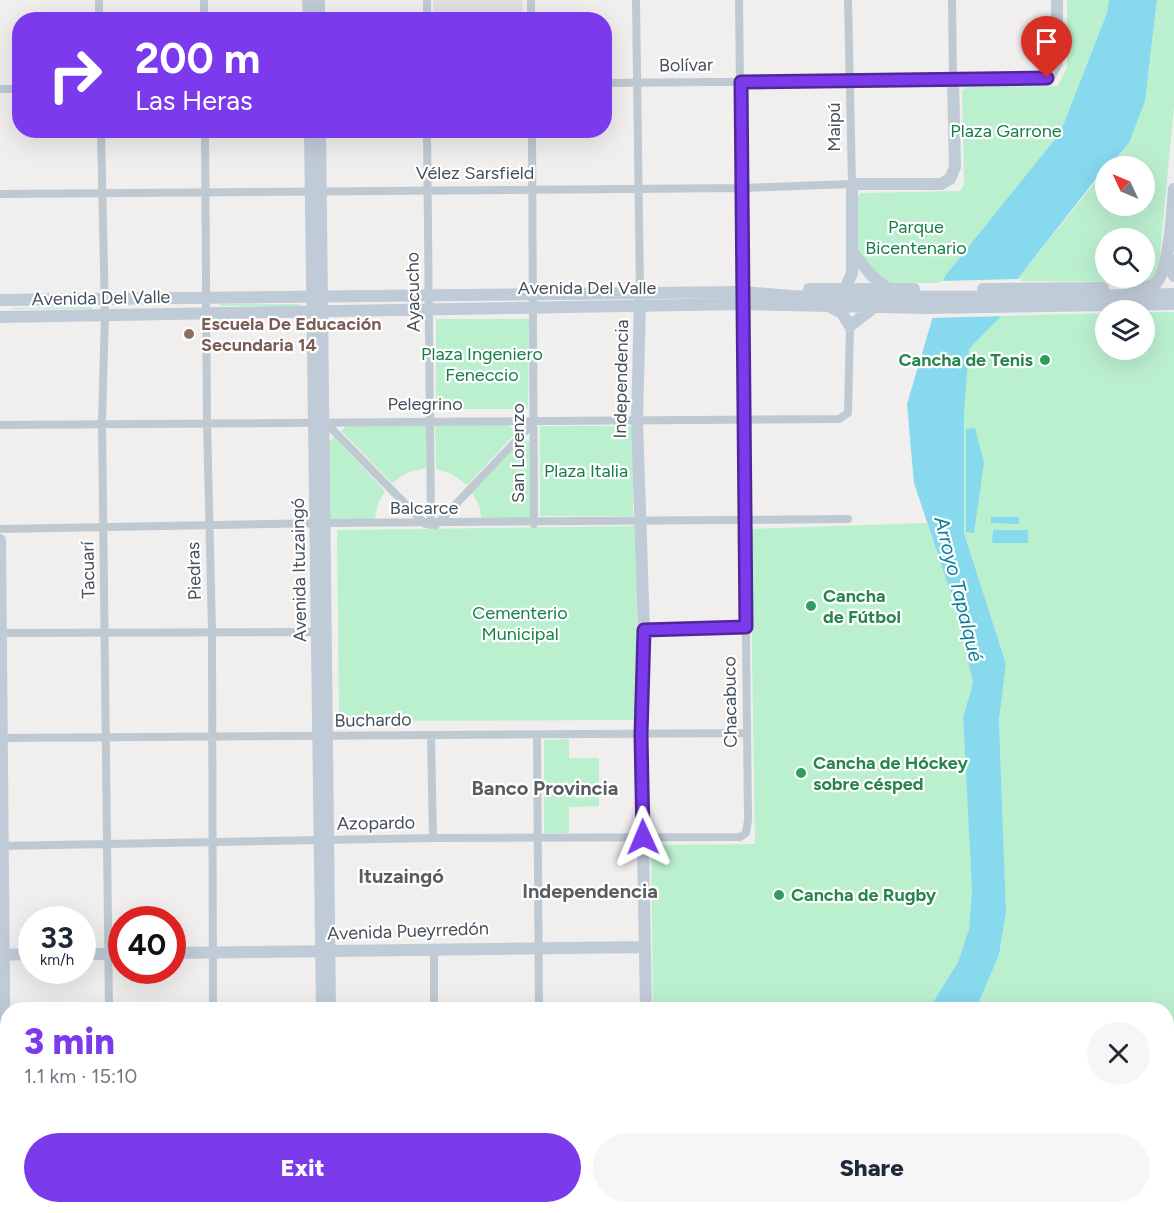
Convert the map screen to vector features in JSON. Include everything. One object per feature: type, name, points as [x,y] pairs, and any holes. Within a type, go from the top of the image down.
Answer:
[{"type":"main road","name":"Bolívar","points":[[953,80],[1042,79],[1053,73],[1057,63],[1057,0]]},
{"type":"main road","name":"Vélez Sarsfield","points":[[852,184],[940,184],[950,180],[955,167],[953,80]]},
{"type":"main road","name":"Avenida Ituzaingó","points":[[311,138],[316,193],[319,296],[325,952],[322,1002]]},
{"type":"main road","name":"Avenida Ituzaingó","points":[[316,193],[319,138]]},
{"type":"main road","name":"Maipú","points":[[846,287],[852,273],[852,184]]},
{"type":"main road","points":[[1174,189],[1168,256],[1174,276]]},
{"type":"main road","points":[[853,253],[872,276],[887,288]]},
{"type":"main road","name":"Avenida Del Valle","points":[[1026,297],[1151,286],[1159,279],[1168,256]]},
{"type":"main road","name":"Avenida Del Valle","points":[[534,300],[640,306],[846,287],[887,288],[927,298]]},
{"type":"main road","name":"Avenida Del Valle","points":[[0,300],[319,296],[431,301],[534,300],[640,293],[873,308],[927,298],[1026,297],[1174,304]]},
{"type":"main road","name":"Independencia","points":[[640,293],[637,421],[644,630],[641,735],[646,1002]]},
{"type":"main road","name":"Avenida Del Valle","points":[[743,298],[1174,294]]},
{"type":"main road","name":"Avenida Del Valle","points":[[0,317],[207,315],[319,311],[431,301]]},
{"type":"main road","points":[[828,306],[842,313],[850,326],[873,308]]},
{"type":"main road","points":[[0,317],[0,324]]},
{"type":"main road","points":[[0,540],[1,955],[4,1002]]},
{"type":"main road","name":"Avenida Pueyrredón","points":[[186,953],[644,946]]},
{"type":"main road","name":"Avenida Ituzaingó","points":[[325,952],[329,1002]]},
{"type":"main road","points":[[1,955],[18,954]]},
{"type":"street","name":"Independencia","points":[[636,0],[640,293]]},
{"type":"street","name":"Chacabuco","points":[[739,0],[748,827]]},
{"type":"street","name":"Maipú","points":[[848,0],[852,81],[852,184]]},
{"type":"street","points":[[952,0],[953,80]]},
{"type":"street","name":"Bolívar","points":[[612,83],[953,80]]},
{"type":"street","name":"Tacuarí","points":[[101,138],[105,316],[102,422],[105,738],[107,844],[112,906]]},
{"type":"street","name":"Piedras","points":[[205,138],[207,423],[212,632],[213,1002]]},
{"type":"street","name":"Ayacucho","points":[[427,138],[431,301],[431,525]]},
{"type":"street","name":"San Lorenzo","points":[[532,138],[534,524]]},
{"type":"street","name":"Vélez Sarsfield","points":[[0,194],[532,191],[852,184]]},
{"type":"street","name":"Pelegrino","points":[[0,425],[102,422],[839,419],[848,413],[850,326]]},
{"type":"street","points":[[320,421],[431,525],[534,422]]},
{"type":"street","name":"Balcarce","points":[[0,530],[321,524],[431,525],[848,519]]},
{"type":"street","points":[[644,630],[746,627]]},
{"type":"street","points":[[1,633],[322,632]]},
{"type":"street","name":"Buchardo","points":[[1,738],[747,733]]},
{"type":"street","points":[[537,735],[539,1002]]},
{"type":"street","points":[[431,736],[433,838]]},
{"type":"street","name":"Azopardo","points":[[2,846],[433,838],[740,837],[748,827]]},
{"type":"street","points":[[434,948],[434,1002]]},
{"type":"street","name":"Tacuarí","points":[[110,1002],[112,984]]},
{"type":"shaded area","points":[[433,0],[522,0],[523,12],[433,12]]},
{"type":"green space","name":"Parque Bicentenario","points":[[1067,0],[1109,0],[1107,13],[1060,133],[942,283],[886,283],[858,254],[857,197],[861,193],[960,191],[964,184],[962,91],[966,87],[1058,86],[1067,68]]},
{"type":"green space","points":[[1157,0],[1174,0],[1174,106],[1158,277],[1155,279],[1155,228],[1095,228],[1095,282],[1016,281],[1095,182],[1095,216],[1155,216],[1155,156],[1118,156],[1129,143],[1149,70]]},
{"type":"green space","points":[[220,304],[300,304],[300,306],[220,306]]},
{"type":"green space","points":[[92,307],[92,309],[12,309],[12,308]]},
{"type":"green space","points":[[1155,312],[1174,312],[1174,1002],[979,1002],[999,955],[1006,912],[999,720],[1006,664],[964,533],[964,415],[969,349],[1000,316],[1095,313],[1095,360],[1155,360]]},
{"type":"green space","name":"Plaza Ingeniero Feneccio","points":[[436,319],[529,319],[528,409],[436,409]]},
{"type":"green space","name":"Plaza Ingeniero Feneccio","points":[[426,424],[426,468],[409,472],[392,483],[341,431],[348,425]]},
{"type":"green space","name":"Plaza Ingeniero Feneccio","points":[[435,424],[509,425],[516,433],[467,485],[452,474],[436,469]]},
{"type":"green space","name":"Plaza Italia","points":[[540,426],[633,426],[633,516],[540,516]]},
{"type":"green space","points":[[334,437],[385,491],[378,504],[375,519],[330,519],[328,443]]},
{"type":"green space","name":"Plaza Ingeniero Feneccio","points":[[524,439],[530,442],[530,520],[482,520],[479,505],[472,493]]},
{"type":"green space","points":[[927,523],[955,606],[973,683],[963,717],[972,891],[969,929],[958,962],[933,1002],[653,1002],[651,845],[755,844],[750,529]]},
{"type":"green space","name":"Cementerio Municipal","points":[[637,526],[638,720],[339,721],[337,530]]},
{"type":"green space","points":[[569,739],[569,758],[599,758],[599,806],[569,807],[569,833],[544,833],[544,740]]},
{"type":"water","name":"Arroyo Tapalqué","points":[[1109,0],[1157,0],[1145,101],[1129,143],[1118,156],[1095,156],[1095,180],[1016,281],[1006,311],[969,349],[964,415],[964,533],[1006,664],[999,720],[1006,912],[999,955],[979,1002],[933,1002],[958,962],[969,929],[972,891],[963,717],[973,683],[955,606],[914,483],[907,404],[945,276],[1060,133],[1107,13]]},
{"type":"water","points":[[975,428],[984,463],[974,533],[966,532],[966,429]]},
{"type":"water","points":[[991,517],[1019,517],[1019,524],[991,523]]},
{"type":"water","points":[[993,530],[1028,530],[1028,543],[992,543]]},
{"type":"pier","points":[[1022,279],[1005,316],[928,318],[940,281]]},
{"type":"place","name":"Escuela De Educación Secundaria 14","points":[[189,334]]},
{"type":"place","name":"Cancha de Tenis","points":[[1045,360]]},
{"type":"place","name":"Cancha de Fútbol","points":[[811,606]]},
{"type":"place","name":"Cancha de Hóckey sobre césped","points":[[801,773]]},
{"type":"place","name":"Cancha de Rugby","points":[[779,895]]},
{"type":"district","name":"Banco Provincia","points":[[545,788]]},
{"type":"district","name":"Ituzaingó","points":[[401,876]]},
{"type":"district","name":"Independencia","points":[[590,891]]},
{"type":"route","points":[[643,837],[641,735],[644,630],[746,627],[741,82],[1047,78]]},
{"type":"park label","name":"Plaza Garrone","points":[[1006,131]]}]
